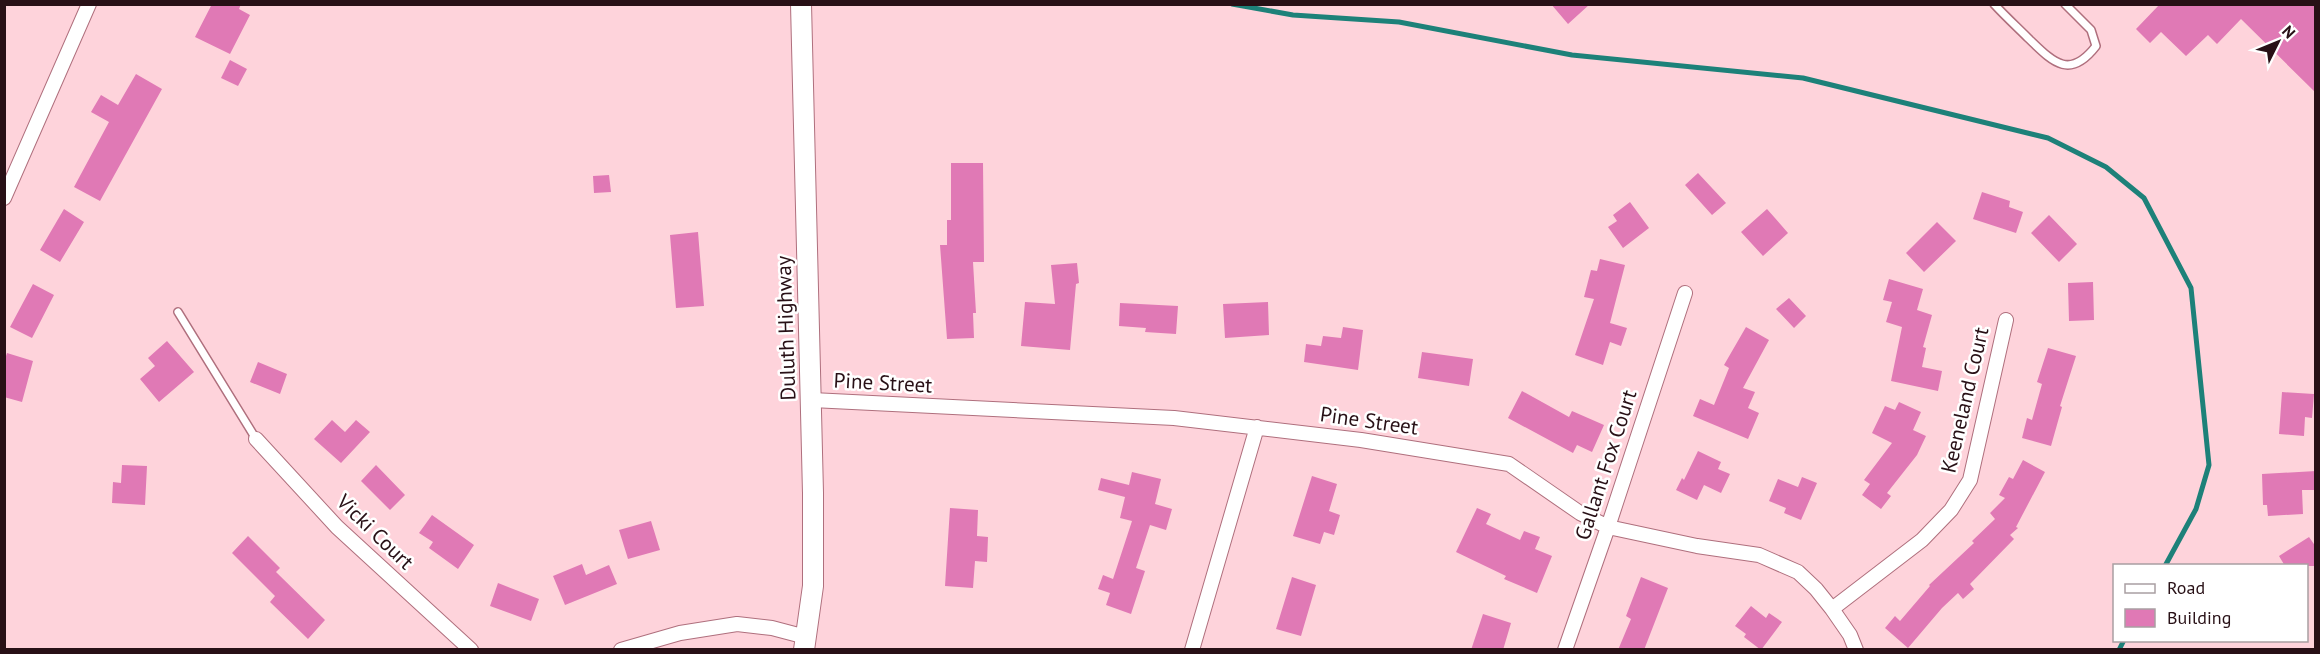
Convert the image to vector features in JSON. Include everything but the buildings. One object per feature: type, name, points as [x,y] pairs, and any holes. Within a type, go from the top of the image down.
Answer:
[{"type":"main road","name":"Duluth Highway","points":[[801,4],[812,400],[813,586],[805,643]]},
{"type":"street","points":[[4,198],[89,4]]},
{"type":"street","name":"Gallant Fox Court","points":[[1565,650],[1685,293]]},
{"type":"street","name":"Keeneland Court","points":[[1832,609],[1922,540],[1951,510],[1971,480],[2006,320]]},
{"type":"street","name":"Pine Street","points":[[812,400],[1174,418],[1361,440],[1509,464],[1580,513],[1608,527],[1697,546],[1759,555],[1798,572],[1832,609],[1850,635],[1856,650]]},
{"type":"street","points":[[1192,650],[1257,427]]},
{"type":"street","name":"Vicki Court","points":[[256,439],[337,527],[471,650]]},
{"type":"street","points":[[621,650],[680,633],[737,624],[772,628],[805,643]]},
{"type":"lane","points":[[1994,4],[2052,61],[2071,65],[2086,59],[2096,46],[2091,30],[2065,4]]},
{"type":"lane","points":[[178,312],[256,439]]},
{"type":"waterway","points":[[1232,4],[1293,15],[1399,22],[1572,55],[1803,78],[2048,138],[2106,167],[2144,198],[2191,288],[2209,465],[2196,509],[2166,564]]},
{"type":"waterway","points":[[2119,650],[2123,642]]}]
